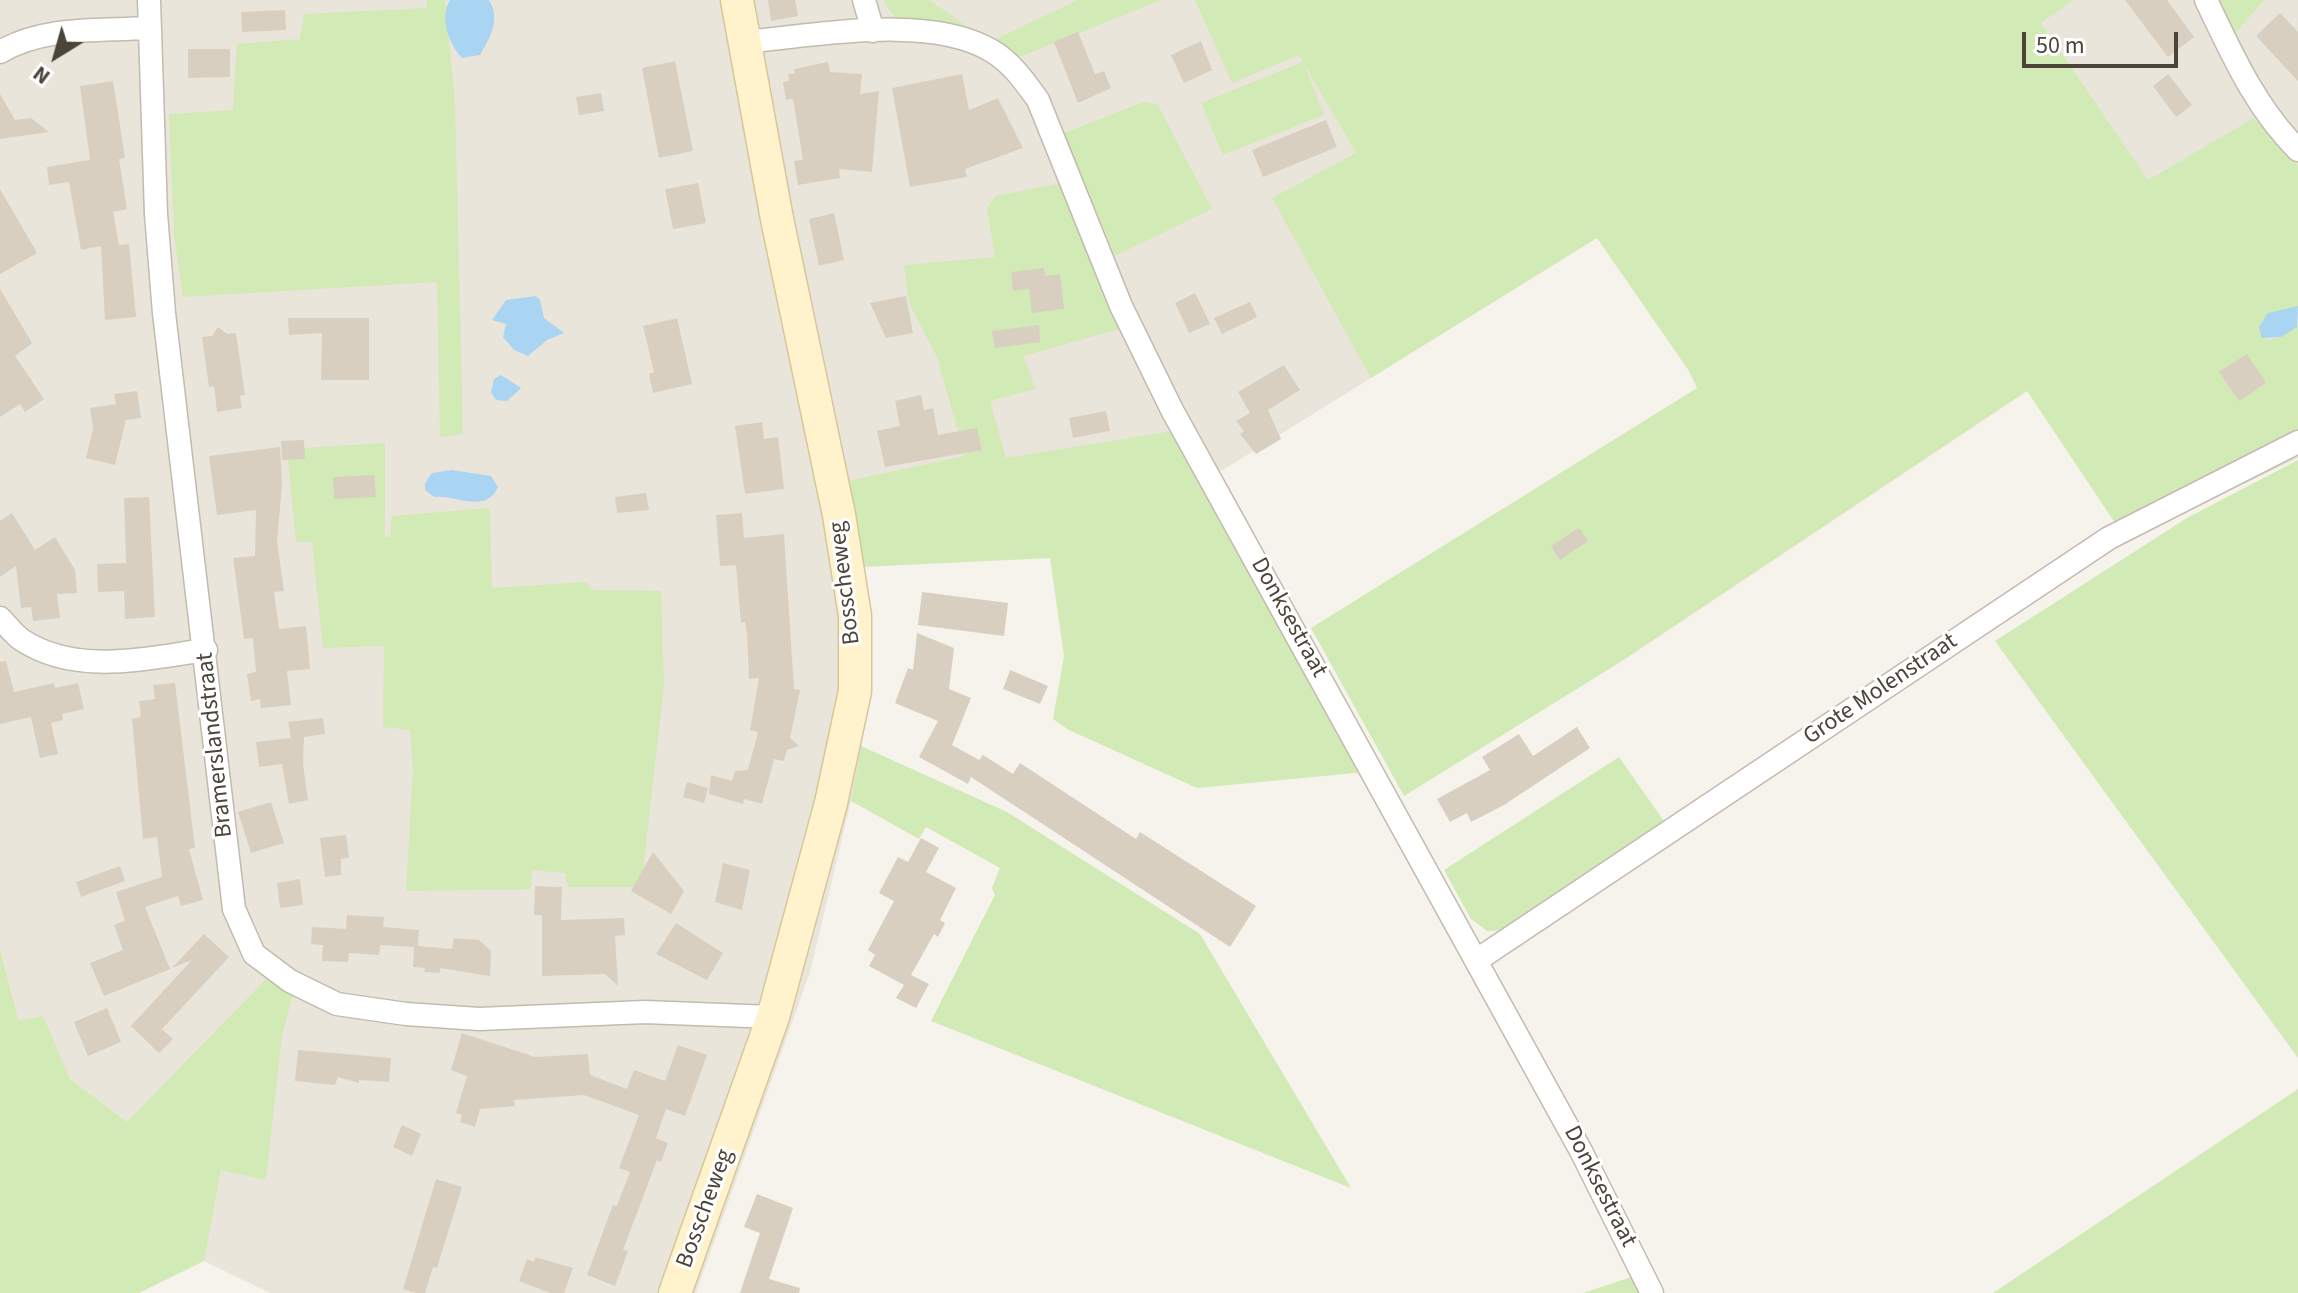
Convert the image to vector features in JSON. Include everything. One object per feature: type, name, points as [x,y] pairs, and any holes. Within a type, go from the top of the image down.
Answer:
[{"type":"street","name":"Bramerslandstraat","points":[[149,0],[147,28],[164,313],[206,650],[234,909],[254,954],[290,981],[337,1004],[420,1015],[479,1019],[645,1012],[773,1017]]},
{"type":"street","name":"Bosscheweg","points":[[675,1293],[773,1017],[831,803],[855,691],[855,616],[839,515],[737,0]]},
{"type":"street","points":[[864,0],[873,31]]},
{"type":"street","points":[[2206,0],[2247,86],[2278,130],[2298,150]]},
{"type":"street","points":[[0,52],[15,43],[57,33],[147,28]]},
{"type":"street","name":"Donksestraat","points":[[743,42],[873,31],[939,33],[966,39],[1005,61],[1038,100],[1121,306],[1172,410],[1581,1151],[1652,1293]]},
{"type":"street","name":"Grote Molenstraat","points":[[1477,960],[2109,538],[2298,442]]},
{"type":"street","points":[[0,618],[22,640],[82,661],[110,663],[206,650]]},
{"type":"shaded area","points":[[0,0],[1198,0],[1299,55],[1356,153],[1289,192],[1371,378],[1223,470],[1006,459],[862,567],[861,746],[851,801],[810,972],[696,1293],[270,1293],[204,1261],[19,1021],[0,948]]},
{"type":"shaded area","points":[[2062,0],[2298,0],[2298,458],[2244,484],[2073,192],[2030,21]]},
{"type":"green space","points":[[427,0],[445,0],[455,103],[463,434],[440,437],[437,282],[183,297],[174,235],[169,114],[233,110],[237,44],[300,39],[304,14],[427,8]]},
{"type":"green space","points":[[884,0],[930,0],[973,31],[922,28],[909,24],[898,19]]},
{"type":"green space","points":[[1078,0],[1161,0],[1019,57],[996,39]]},
{"type":"green space","points":[[1195,0],[2073,0],[2041,23],[2148,180],[2254,118],[2298,166],[2298,306],[2268,313],[2267,340],[2281,337],[2298,325],[2298,431],[2117,526],[2027,391],[1622,661],[1404,796],[1311,628],[1697,388],[1689,371],[1597,238],[1371,378],[1272,198],[1356,153],[1304,64],[1324,115],[1223,155],[1201,103],[1303,62],[1299,55],[1232,83]]},
{"type":"green space","points":[[2215,0],[2264,0],[2233,36]]},
{"type":"green space","points":[[1144,102],[1158,105],[1212,209],[1115,256],[1064,133]]},
{"type":"green space","points":[[1061,183],[1126,327],[1024,356],[1035,389],[990,401],[1006,458],[1179,430],[1366,772],[1197,788],[1069,730],[1053,719],[1064,656],[1050,558],[862,567],[847,481],[965,456],[937,357],[909,303],[904,265],[995,257],[987,209],[995,196]]},
{"type":"green space","points":[[385,443],[385,537],[390,537],[392,516],[490,508],[492,588],[586,582],[592,590],[661,591],[664,685],[641,887],[568,887],[565,873],[532,870],[531,889],[406,891],[413,769],[410,730],[383,727],[384,646],[323,648],[312,542],[296,542],[287,449]]},
{"type":"green space","points":[[2298,460],[2298,1058],[1995,641],[2187,518]]},
{"type":"green space","points":[[861,746],[1007,812],[1200,934],[1351,1188],[931,1021],[995,895],[992,888],[1000,868],[926,827],[919,839],[851,801]]},
{"type":"green space","points":[[1619,757],[1666,824],[1508,930],[1487,931],[1471,919],[1444,870]]},
{"type":"green space","points":[[0,949],[19,1021],[43,1016],[70,1079],[127,1122],[270,975],[293,994],[282,1036],[266,1180],[221,1170],[204,1261],[139,1293],[0,1293]]},
{"type":"green space","points":[[2298,1089],[2298,1293],[1993,1293]]},
{"type":"green space","points":[[1638,1275],[1646,1293],[1583,1293]]},
{"type":"water","points":[[450,0],[489,0],[494,21],[480,55],[462,58],[453,46],[445,15]]},
{"type":"water","points":[[536,296],[544,318],[564,333],[547,340],[528,356],[514,350],[503,337],[506,324],[492,320],[506,300]]},
{"type":"water","points":[[2298,306],[2297,327],[2281,337],[2262,338],[2259,327],[2268,313]]},
{"type":"water","points":[[501,375],[521,388],[507,401],[496,400],[491,392],[494,379]]},
{"type":"water","points":[[452,470],[491,476],[498,487],[486,500],[478,502],[434,497],[425,490],[425,483],[432,473]]},
{"type":"building","points":[[768,0],[795,0],[798,16],[771,21]]},
{"type":"building","points":[[2125,0],[2167,0],[2194,37],[2168,57]]},
{"type":"building","points":[[285,10],[286,30],[242,32],[241,12]]},
{"type":"building","points":[[2280,13],[2298,32],[2298,81],[2256,36]]},
{"type":"building","points":[[1078,32],[1095,74],[1104,71],[1111,88],[1078,103],[1054,42]]},
{"type":"building","points":[[1201,41],[1212,70],[1184,83],[1171,55]]},
{"type":"building","points":[[188,49],[230,49],[230,77],[188,78]]},
{"type":"building","points":[[675,61],[693,151],[659,158],[642,68]]},
{"type":"building","points":[[828,62],[830,72],[862,74],[860,94],[879,91],[872,172],[839,169],[840,178],[798,185],[794,161],[803,160],[793,99],[786,100],[783,82],[789,81],[788,74],[795,73],[794,69]]},
{"type":"building","points":[[962,74],[969,110],[998,98],[1023,148],[965,169],[967,177],[910,187],[892,88]]},
{"type":"building","points":[[2168,74],[2192,105],[2176,117],[2153,86]]},
{"type":"building","points":[[113,81],[125,158],[119,159],[127,209],[113,212],[119,245],[129,244],[136,317],[105,320],[101,246],[81,250],[69,182],[49,185],[47,167],[90,160],[80,86]]},
{"type":"building","points":[[601,93],[604,111],[579,115],[576,97]]},
{"type":"building","points":[[0,94],[15,120],[31,118],[49,132],[0,139]]},
{"type":"building","points":[[1326,120],[1337,147],[1263,177],[1252,150]]},
{"type":"building","points":[[698,183],[706,223],[673,229],[665,189]]},
{"type":"building","points":[[0,189],[37,253],[0,274]]},
{"type":"building","points":[[834,213],[844,260],[819,266],[809,219]]},
{"type":"building","points":[[1044,268],[1045,276],[1060,274],[1064,309],[1032,313],[1029,289],[1013,291],[1011,272]]},
{"type":"building","points":[[0,289],[32,343],[15,356],[44,399],[25,412],[20,404],[0,417]]},
{"type":"building","points":[[1195,293],[1210,324],[1189,333],[1175,303]]},
{"type":"building","points":[[906,296],[913,333],[886,338],[870,303]]},
{"type":"building","points":[[1250,302],[1257,317],[1222,334],[1214,318]]},
{"type":"building","points":[[288,318],[369,318],[369,380],[321,380],[322,333],[289,335]]},
{"type":"building","points":[[677,318],[692,384],[653,393],[649,374],[654,372],[643,326]]},
{"type":"building","points":[[1039,325],[1040,342],[995,348],[992,331]]},
{"type":"building","points":[[218,327],[227,334],[236,333],[245,395],[240,396],[242,408],[217,412],[214,386],[209,387],[202,337],[212,336]]},
{"type":"building","points":[[2247,354],[2266,383],[2239,401],[2219,372]]},
{"type":"building","points":[[1284,365],[1300,390],[1268,410],[1281,439],[1256,454],[1240,434],[1244,431],[1236,421],[1250,413],[1238,392]]},
{"type":"building","points":[[137,391],[141,418],[126,420],[115,465],[86,458],[93,429],[90,408],[116,404],[114,394]]},
{"type":"building","points":[[921,395],[924,410],[933,408],[938,435],[977,428],[982,450],[885,467],[877,431],[900,426],[895,401]]},
{"type":"building","points":[[1106,411],[1110,431],[1073,438],[1069,418]]},
{"type":"building","points":[[762,422],[764,439],[778,437],[784,489],[745,494],[735,426]]},
{"type":"building","points":[[304,440],[305,459],[282,460],[281,441]]},
{"type":"building","points":[[280,447],[282,485],[277,541],[284,591],[274,592],[279,629],[306,626],[310,669],[287,671],[291,705],[261,708],[260,699],[251,701],[247,674],[256,672],[253,638],[244,639],[233,558],[255,556],[256,510],[217,515],[209,456]]},
{"type":"building","points":[[374,475],[376,497],[334,499],[333,477]]},
{"type":"building","points":[[646,493],[649,510],[617,513],[615,497]]},
{"type":"building","points":[[149,497],[155,617],[125,619],[124,591],[98,592],[97,564],[126,563],[124,498]]},
{"type":"building","points":[[12,513],[35,550],[55,537],[75,570],[77,593],[57,594],[60,618],[33,621],[31,607],[21,608],[16,566],[0,577],[0,521]]},
{"type":"building","points":[[742,513],[744,538],[784,534],[794,689],[800,690],[790,738],[799,746],[787,750],[784,761],[774,759],[762,804],[744,799],[743,804],[709,794],[711,775],[732,781],[735,771],[748,770],[758,732],[750,730],[759,678],[749,679],[747,633],[745,622],[741,623],[736,565],[720,566],[716,515]]},
{"type":"building","points":[[1579,528],[1588,541],[1560,560],[1551,546]]},
{"type":"building","points":[[922,592],[1008,603],[1004,636],[918,625]]},
{"type":"building","points":[[917,633],[954,648],[949,689],[971,698],[952,745],[979,760],[983,755],[1013,774],[1020,763],[1136,839],[1140,832],[1256,906],[1230,947],[971,777],[968,784],[919,757],[938,721],[895,703],[908,668],[913,670]]},
{"type":"building","points":[[6,661],[14,692],[54,683],[55,688],[78,683],[84,709],[62,714],[63,720],[51,723],[58,754],[40,758],[31,717],[0,724],[0,662]]},
{"type":"building","points":[[1010,670],[1048,686],[1040,704],[1003,689]]},
{"type":"building","points":[[175,683],[195,848],[189,849],[203,900],[181,906],[178,896],[145,907],[170,969],[104,996],[90,963],[123,950],[114,925],[125,921],[116,892],[162,877],[157,837],[143,839],[132,719],[141,717],[139,701],[155,699],[153,685]]},
{"type":"building","points":[[323,718],[325,734],[304,737],[303,764],[308,800],[289,804],[282,764],[259,767],[256,742],[291,738],[288,722]]},
{"type":"building","points":[[1577,727],[1590,748],[1504,805],[1471,822],[1467,813],[1450,822],[1437,799],[1490,770],[1482,757],[1519,734],[1533,756]]},
{"type":"building","points":[[687,782],[708,788],[704,803],[683,797]]},
{"type":"building","points":[[271,802],[284,843],[251,853],[238,812]]},
{"type":"building","points":[[346,835],[349,858],[341,859],[341,875],[325,877],[320,838]]},
{"type":"building","points":[[921,838],[939,848],[926,872],[956,888],[940,920],[945,923],[938,937],[934,934],[911,975],[929,984],[916,1008],[896,998],[904,985],[869,966],[875,955],[868,950],[894,901],[879,893],[898,857],[908,862]]},
{"type":"building","points":[[653,852],[684,891],[671,914],[631,891]]},
{"type":"building","points":[[723,863],[750,870],[742,910],[715,902]]},
{"type":"building","points":[[120,866],[125,881],[81,897],[76,882]]},
{"type":"building","points":[[300,879],[303,905],[280,908],[277,883]]},
{"type":"building","points":[[535,886],[562,887],[561,920],[624,918],[625,935],[615,936],[618,986],[605,974],[542,976],[542,915],[534,915]]},
{"type":"building","points":[[347,915],[384,917],[383,927],[419,930],[418,946],[452,949],[454,938],[479,940],[491,951],[490,976],[440,968],[440,973],[424,972],[425,968],[413,967],[414,947],[380,945],[379,955],[349,953],[348,962],[322,961],[323,945],[311,944],[312,927],[346,929]]},
{"type":"building","points":[[676,923],[723,953],[707,980],[656,954]]},
{"type":"building","points":[[204,934],[229,957],[162,1029],[173,1039],[159,1053],[131,1026],[192,960],[172,968]]},
{"type":"building","points":[[107,1008],[121,1042],[88,1056],[74,1022]]},
{"type":"building","points":[[462,1033],[535,1057],[588,1054],[590,1075],[627,1089],[634,1070],[665,1081],[678,1045],[707,1055],[685,1116],[666,1109],[656,1138],[668,1143],[661,1162],[657,1160],[623,1250],[628,1251],[615,1286],[587,1275],[613,1205],[617,1206],[630,1172],[619,1168],[639,1115],[584,1095],[514,1100],[515,1106],[480,1109],[475,1127],[460,1122],[462,1115],[456,1113],[467,1076],[451,1070]]},
{"type":"building","points":[[298,1050],[391,1058],[389,1082],[359,1080],[359,1083],[338,1077],[335,1085],[295,1081]]},
{"type":"building","points":[[402,1125],[421,1134],[412,1156],[393,1147]]},
{"type":"building","points":[[436,1179],[462,1187],[437,1268],[433,1267],[425,1293],[416,1293],[403,1289]]},
{"type":"building","points":[[757,1194],[793,1208],[769,1279],[800,1288],[799,1293],[740,1293],[760,1233],[744,1227]]},
{"type":"building","points":[[535,1257],[573,1268],[564,1293],[550,1293],[519,1281],[527,1259],[534,1262]]}]
